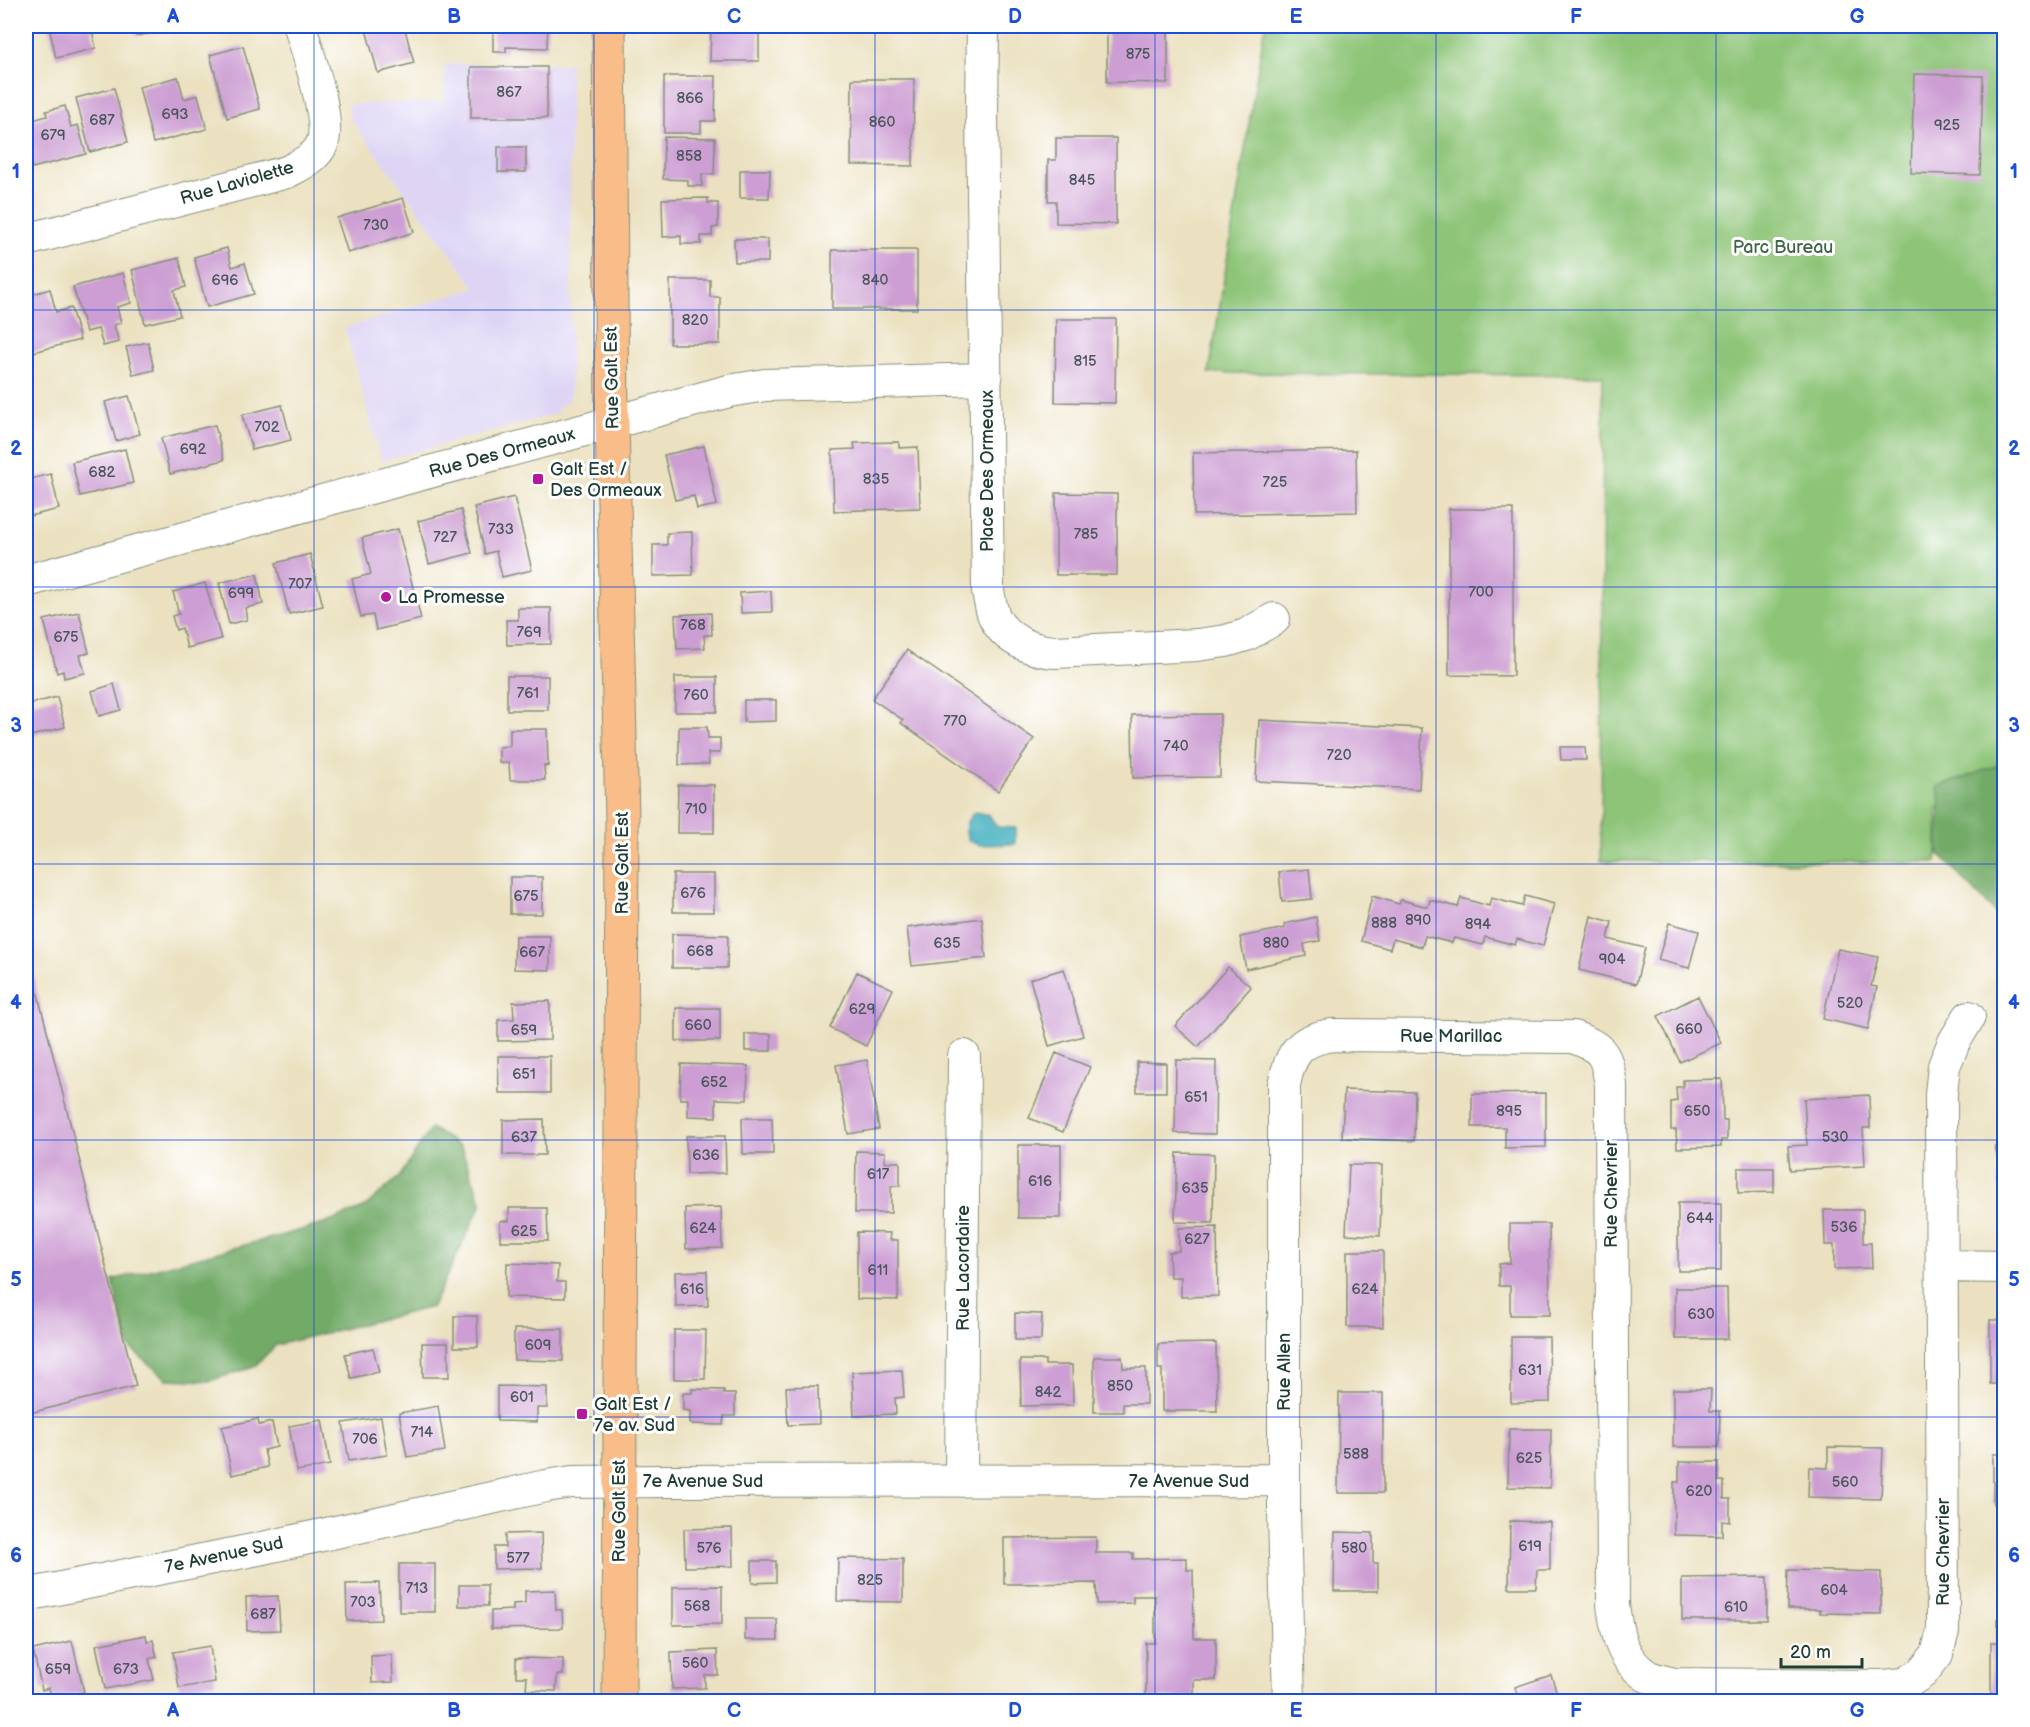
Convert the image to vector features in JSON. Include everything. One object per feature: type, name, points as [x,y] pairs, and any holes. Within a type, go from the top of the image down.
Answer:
[{"type":"main road","name":"Rue Galt Est","points":[[609,26],[612,423],[622,818],[619,1701]]},
{"type":"street","name":"Rue Laviolette","points":[[26,240],[287,172],[309,160],[322,143],[325,123],[300,26]]},
{"type":"street","name":"Place Des Ormeaux","points":[[983,26],[988,592],[994,617],[1003,630],[1023,645],[1041,651],[1197,645],[1226,641],[1246,635],[1274,619]]},
{"type":"street","name":"Rue Des Ormeaux","points":[[26,581],[729,391],[765,385],[986,379]]},
{"type":"street","name":"Rue Chevrier","points":[[1601,1051],[1608,1066],[1611,1084],[1613,1605],[1617,1638],[1629,1659],[1648,1676],[1675,1684],[1883,1686],[1905,1684],[1922,1673],[1937,1654],[1943,1630],[1941,1094],[1944,1066],[1954,1042],[1969,1017]]},
{"type":"street","name":"Rue Marillac","points":[[1301,1046],[1317,1037],[1333,1035],[1573,1037],[1601,1051]]},
{"type":"street","name":"Rue Allen","points":[[1289,1701],[1284,1480],[1284,1085],[1288,1063],[1301,1046]]},
{"type":"street","name":"Rue Lacordaire","points":[[962,1481],[964,1056]]},
{"type":"street","points":[[1943,1266],[2004,1267]]},
{"type":"street","name":"7e Avenue Sud","points":[[26,1595],[258,1549],[572,1482],[1284,1480]]},
{"type":"shaded area","points":[[444,64],[570,64],[571,392],[568,402],[557,407],[559,413],[381,461],[345,328],[476,288],[350,118],[349,104],[444,102]]},
{"type":"green space","name":"Parc Bureau","points":[[1268,26],[2004,26],[2004,810],[1937,810],[1937,862],[1601,861],[1603,375],[1209,373],[1264,30]]},
{"type":"green space","points":[[1996,766],[2004,766],[2004,922],[1938,853],[1940,804],[1938,787]]},
{"type":"green space","points":[[431,1128],[461,1147],[482,1203],[432,1307],[276,1345],[254,1367],[209,1381],[167,1379],[129,1347],[112,1280],[324,1224],[363,1208],[400,1176]]},
{"type":"water","points":[[975,812],[989,815],[997,827],[1016,828],[1015,844],[979,845],[969,841],[966,825]]},
{"type":"building","points":[[91,26],[96,48],[56,58],[49,27]]},
{"type":"building","points":[[134,26],[160,26],[161,31],[136,36]]},
{"type":"building","points":[[365,26],[404,26],[414,63],[378,73]]},
{"type":"building","points":[[443,26],[470,26],[470,33],[443,33]]},
{"type":"building","points":[[493,26],[548,26],[547,48],[506,47],[506,52],[493,52]]},
{"type":"building","points":[[711,26],[759,26],[759,61],[710,61]]},
{"type":"building","points":[[1107,26],[1168,26],[1168,83],[1107,82]]},
{"type":"building","points":[[243,46],[260,109],[227,118],[210,55]]},
{"type":"building","points":[[471,67],[547,67],[547,118],[471,118]]},
{"type":"building","points":[[1914,74],[1983,76],[1980,175],[1911,173]]},
{"type":"building","points":[[664,76],[716,76],[715,121],[701,121],[701,133],[664,133]]},
{"type":"building","points":[[178,77],[184,99],[198,95],[207,129],[153,143],[139,87]]},
{"type":"building","points":[[852,79],[914,79],[913,166],[851,165]]},
{"type":"building","points":[[114,88],[128,142],[90,152],[76,98]]},
{"type":"building","points":[[65,106],[71,127],[78,125],[86,154],[32,168],[26,143],[26,122],[47,116],[46,111]]},
{"type":"building","points":[[664,137],[715,138],[714,174],[702,174],[702,186],[688,186],[688,180],[663,179]]},
{"type":"building","points":[[1056,138],[1116,138],[1116,224],[1056,223],[1056,201],[1048,201],[1048,160],[1056,160]]},
{"type":"building","points":[[498,147],[526,147],[526,172],[498,172]]},
{"type":"building","points":[[740,170],[770,170],[769,198],[740,198]]},
{"type":"building","points":[[403,198],[414,232],[348,253],[337,218]]},
{"type":"building","points":[[708,198],[708,203],[718,203],[718,227],[712,228],[712,236],[701,236],[701,244],[681,244],[681,236],[663,237],[662,199]]},
{"type":"building","points":[[734,239],[768,239],[768,262],[735,262]]},
{"type":"building","points":[[227,248],[232,267],[245,263],[254,294],[207,307],[194,257]]},
{"type":"building","points":[[832,250],[917,250],[917,309],[832,309]]},
{"type":"building","points":[[179,258],[186,287],[174,290],[180,316],[145,324],[132,270]]},
{"type":"building","points":[[123,273],[131,303],[117,307],[121,323],[114,325],[119,342],[103,346],[98,329],[86,332],[73,287]]},
{"type":"building","points":[[670,280],[710,280],[710,297],[720,297],[720,344],[670,344]]},
{"type":"building","points":[[50,289],[56,312],[71,308],[80,340],[26,354],[26,296]]},
{"type":"building","points":[[1056,319],[1116,319],[1115,403],[1055,402]]},
{"type":"building","points":[[148,342],[154,370],[133,375],[126,347]]},
{"type":"building","points":[[129,396],[140,434],[116,441],[105,402]]},
{"type":"building","points":[[282,405],[291,440],[252,450],[242,415]]},
{"type":"building","points":[[215,425],[224,460],[170,474],[161,438]]},
{"type":"building","points":[[899,442],[899,448],[918,447],[920,508],[834,511],[832,450],[855,449],[854,443]]},
{"type":"building","points":[[704,446],[717,505],[697,509],[694,496],[675,500],[664,455]]},
{"type":"building","points":[[125,449],[133,483],[80,496],[72,462]]},
{"type":"building","points":[[1356,450],[1357,512],[1194,515],[1193,453]]},
{"type":"building","points":[[51,474],[59,509],[26,517],[26,480]]},
{"type":"building","points":[[1056,493],[1117,494],[1117,575],[1056,575]]},
{"type":"building","points":[[514,497],[532,570],[502,577],[496,551],[485,554],[474,507]]},
{"type":"building","points":[[1449,509],[1513,509],[1513,676],[1449,675]]},
{"type":"building","points":[[461,510],[472,553],[429,564],[418,521]]},
{"type":"building","name":"La Promesse","points":[[398,529],[421,619],[376,630],[373,615],[361,617],[352,579],[371,574],[362,538]]},
{"type":"building","points":[[692,532],[693,575],[653,576],[653,545],[667,545],[667,533]]},
{"type":"building","points":[[310,554],[323,606],[289,614],[276,563]]},
{"type":"building","points":[[257,574],[263,604],[245,608],[247,620],[229,624],[219,583]]},
{"type":"building","points":[[205,583],[221,639],[187,648],[182,628],[176,630],[172,616],[179,614],[173,592]]},
{"type":"building","points":[[771,591],[772,612],[741,613],[740,593]]},
{"type":"building","points":[[518,608],[551,608],[551,644],[507,645],[506,620],[518,620]]},
{"type":"building","points":[[79,612],[89,653],[80,655],[85,673],[64,678],[63,671],[57,673],[44,620]]},
{"type":"building","points":[[711,613],[712,635],[704,635],[705,648],[677,649],[675,615]]},
{"type":"building","points":[[907,650],[1034,739],[998,791],[901,723],[903,720],[872,699]]},
{"type":"building","points":[[507,676],[548,676],[548,710],[507,710]]},
{"type":"building","points":[[675,677],[717,677],[717,712],[675,712]]},
{"type":"building","points":[[114,684],[121,710],[99,716],[92,691]]},
{"type":"building","points":[[57,697],[65,727],[31,736],[26,717],[26,705]]},
{"type":"building","points":[[744,700],[776,700],[776,721],[744,722]]},
{"type":"building","points":[[1220,714],[1220,777],[1133,778],[1132,715]]},
{"type":"building","points":[[1259,720],[1422,728],[1419,789],[1256,781]]},
{"type":"building","points":[[679,727],[707,727],[708,738],[720,738],[720,753],[708,753],[709,764],[679,765]]},
{"type":"building","points":[[510,729],[547,729],[548,766],[544,765],[545,780],[510,780],[509,763],[499,763],[499,747],[510,746]]},
{"type":"building","points":[[1560,747],[1585,747],[1586,760],[1561,760]]},
{"type":"building","points":[[678,785],[714,785],[714,833],[677,833]]},
{"type":"building","points":[[1309,869],[1312,899],[1282,902],[1279,872]]},
{"type":"building","points":[[673,874],[714,874],[714,912],[673,912]]},
{"type":"building","points":[[510,877],[542,877],[542,914],[510,914]]},
{"type":"building","points":[[1372,896],[1399,904],[1401,900],[1428,907],[1430,900],[1458,907],[1461,898],[1489,906],[1491,898],[1522,906],[1525,896],[1554,904],[1543,946],[1517,939],[1515,945],[1485,937],[1483,945],[1454,938],[1452,943],[1425,936],[1422,947],[1393,939],[1390,949],[1361,941]]},
{"type":"building","points":[[1591,916],[1612,922],[1608,939],[1645,948],[1636,984],[1579,970]]},
{"type":"building","points":[[1316,917],[1320,941],[1304,944],[1306,956],[1246,969],[1240,937],[1285,928],[1284,924]]},
{"type":"building","points":[[982,918],[986,958],[912,966],[907,928]]},
{"type":"building","points":[[1669,923],[1699,931],[1689,968],[1658,960]]},
{"type":"building","points":[[672,934],[728,935],[727,968],[672,968]]},
{"type":"building","points":[[515,936],[550,936],[550,970],[514,969]]},
{"type":"building","points":[[26,947],[136,1386],[26,1414]]},
{"type":"building","points":[[1838,949],[1878,957],[1871,986],[1877,987],[1868,1029],[1823,1019]]},
{"type":"building","points":[[1228,967],[1251,987],[1198,1047],[1175,1026]]},
{"type":"building","points":[[1064,969],[1083,1036],[1049,1046],[1030,979]]},
{"type":"building","points":[[857,972],[893,989],[866,1046],[830,1028]]},
{"type":"building","points":[[1698,996],[1721,1043],[1680,1062],[1658,1016]]},
{"type":"building","points":[[550,1001],[550,1040],[498,1041],[498,1020],[514,1019],[513,1002]]},
{"type":"building","points":[[676,1008],[720,1008],[720,1041],[676,1041]]},
{"type":"building","points":[[745,1034],[771,1034],[771,1051],[745,1051]]},
{"type":"building","points":[[1056,1053],[1090,1067],[1063,1132],[1029,1118]]},
{"type":"building","points":[[498,1056],[550,1056],[550,1093],[499,1093]]},
{"type":"building","points":[[867,1060],[879,1129],[848,1134],[836,1065]]},
{"type":"building","points":[[1176,1060],[1216,1061],[1215,1134],[1175,1133]]},
{"type":"building","points":[[1137,1062],[1166,1063],[1166,1092],[1137,1092]]},
{"type":"building","points":[[681,1064],[748,1066],[747,1100],[716,1099],[716,1117],[688,1116],[688,1099],[680,1099]]},
{"type":"building","points":[[1722,1079],[1723,1120],[1727,1120],[1727,1140],[1721,1140],[1721,1147],[1677,1148],[1676,1130],[1671,1130],[1671,1102],[1677,1101],[1676,1087],[1683,1087],[1683,1080]]},
{"type":"building","points":[[1344,1090],[1415,1092],[1414,1141],[1342,1138]]},
{"type":"building","points":[[1546,1093],[1546,1147],[1505,1148],[1505,1127],[1472,1127],[1472,1094]]},
{"type":"building","points":[[1869,1095],[1870,1128],[1863,1128],[1865,1166],[1790,1170],[1788,1146],[1807,1145],[1804,1099]]},
{"type":"building","points":[[742,1118],[772,1118],[773,1154],[743,1154]]},
{"type":"building","points":[[544,1119],[545,1155],[503,1155],[503,1120]]},
{"type":"building","points":[[686,1136],[725,1136],[726,1173],[687,1174]]},
{"type":"building","points":[[1018,1145],[1061,1145],[1061,1218],[1018,1218]]},
{"type":"building","points":[[2004,1145],[2004,1203],[1997,1177],[2003,1176],[1995,1147]]},
{"type":"building","points":[[856,1151],[885,1152],[885,1162],[900,1162],[900,1186],[891,1186],[891,1213],[855,1213]]},
{"type":"building","points":[[1177,1153],[1214,1154],[1213,1223],[1175,1222]]},
{"type":"building","points":[[1349,1165],[1382,1165],[1380,1236],[1346,1234]]},
{"type":"building","points":[[1738,1168],[1774,1168],[1774,1192],[1738,1193]]},
{"type":"building","points":[[1678,1203],[1721,1203],[1721,1271],[1678,1271]]},
{"type":"building","points":[[721,1207],[722,1248],[686,1249],[685,1208]]},
{"type":"building","points":[[509,1208],[547,1208],[548,1241],[500,1241],[500,1221],[509,1221]]},
{"type":"building","points":[[1824,1210],[1863,1210],[1863,1243],[1871,1243],[1872,1268],[1834,1269],[1834,1245],[1825,1245]]},
{"type":"building","points":[[1510,1224],[1549,1224],[1550,1315],[1510,1315],[1510,1286],[1499,1286],[1499,1264],[1510,1263]]},
{"type":"building","points":[[1217,1227],[1218,1296],[1181,1297],[1181,1277],[1170,1277],[1169,1252],[1179,1251],[1179,1228]]},
{"type":"building","points":[[857,1232],[890,1233],[889,1240],[898,1240],[898,1300],[857,1299]]},
{"type":"building","points":[[1347,1251],[1383,1251],[1383,1327],[1347,1327]]},
{"type":"building","points":[[507,1263],[558,1265],[557,1282],[565,1282],[565,1298],[506,1297]]},
{"type":"building","points":[[707,1271],[708,1306],[676,1307],[675,1272]]},
{"type":"building","points":[[1675,1288],[1727,1288],[1728,1339],[1675,1339]]},
{"type":"building","points":[[1015,1313],[1042,1314],[1041,1340],[1015,1340]]},
{"type":"building","points":[[454,1316],[477,1316],[478,1347],[454,1347]]},
{"type":"building","points":[[1990,1320],[2004,1320],[2004,1384],[1990,1384]]},
{"type":"building","points":[[514,1329],[563,1329],[563,1361],[514,1360]]},
{"type":"building","points":[[674,1330],[706,1330],[705,1379],[674,1379]]},
{"type":"building","points":[[1511,1337],[1549,1337],[1550,1402],[1511,1403]]},
{"type":"building","points":[[422,1343],[448,1343],[449,1377],[423,1377]]},
{"type":"building","points":[[1216,1343],[1217,1411],[1162,1411],[1162,1369],[1158,1369],[1158,1344]]},
{"type":"building","points":[[373,1348],[379,1372],[351,1378],[345,1354]]},
{"type":"building","points":[[1094,1357],[1122,1357],[1123,1368],[1146,1368],[1146,1404],[1123,1404],[1123,1412],[1094,1412]]},
{"type":"building","points":[[1020,1360],[1045,1360],[1045,1365],[1072,1365],[1073,1405],[1021,1406]]},
{"type":"building","points":[[902,1370],[904,1397],[895,1398],[896,1414],[854,1416],[852,1372]]},
{"type":"building","points":[[497,1386],[547,1387],[547,1408],[537,1408],[537,1422],[497,1421]]},
{"type":"building","points":[[818,1386],[819,1424],[788,1425],[786,1387]]},
{"type":"building","points":[[692,1389],[724,1390],[724,1394],[735,1394],[735,1416],[724,1416],[723,1425],[690,1424],[690,1411],[683,1410],[683,1393],[692,1393]]},
{"type":"building","points":[[1673,1389],[1711,1389],[1710,1411],[1720,1411],[1719,1447],[1673,1447]]},
{"type":"building","points":[[1339,1393],[1383,1393],[1383,1493],[1338,1493]]},
{"type":"building","points":[[438,1406],[445,1451],[407,1457],[399,1413]]},
{"type":"building","points":[[381,1417],[387,1455],[349,1461],[343,1423]]},
{"type":"building","points":[[258,1419],[259,1425],[272,1422],[277,1447],[264,1450],[268,1467],[232,1475],[222,1427]]},
{"type":"building","points":[[322,1420],[330,1465],[297,1471],[289,1426]]},
{"type":"building","points":[[1509,1429],[1551,1429],[1550,1488],[1508,1487]]},
{"type":"building","points":[[1828,1447],[1883,1448],[1881,1499],[1808,1497],[1809,1467],[1828,1468]]},
{"type":"building","points":[[1993,1454],[2004,1454],[2004,1504],[1993,1504]]},
{"type":"building","points":[[1679,1462],[1719,1462],[1719,1481],[1724,1481],[1724,1499],[1730,1499],[1730,1522],[1722,1521],[1722,1536],[1674,1535],[1674,1482],[1679,1482]]},
{"type":"building","points":[[1510,1521],[1550,1522],[1550,1570],[1537,1570],[1536,1588],[1509,1588]]},
{"type":"building","points":[[732,1528],[733,1566],[685,1567],[684,1529]]},
{"type":"building","points":[[1335,1532],[1373,1533],[1373,1563],[1378,1563],[1378,1591],[1334,1591]]},
{"type":"building","points":[[541,1533],[542,1568],[494,1569],[494,1547],[505,1547],[505,1534]]},
{"type":"building","points":[[1096,1537],[1096,1553],[1133,1553],[1133,1559],[1187,1558],[1187,1570],[1193,1570],[1194,1638],[1216,1638],[1216,1680],[1194,1680],[1194,1697],[1146,1698],[1146,1643],[1155,1643],[1155,1596],[1133,1596],[1133,1603],[1097,1604],[1096,1583],[1004,1584],[1004,1538]]},
{"type":"building","points":[[838,1558],[903,1559],[903,1602],[837,1601]]},
{"type":"building","points":[[752,1561],[776,1561],[776,1582],[752,1583]]},
{"type":"building","points":[[399,1564],[435,1564],[435,1612],[399,1612]]},
{"type":"building","points":[[1788,1570],[1881,1572],[1881,1614],[1820,1613],[1820,1609],[1787,1609]]},
{"type":"building","points":[[1767,1577],[1767,1620],[1682,1620],[1682,1578]]},
{"type":"building","points":[[379,1583],[381,1620],[347,1621],[346,1584]]},
{"type":"building","points":[[459,1585],[487,1585],[488,1606],[459,1606]]},
{"type":"building","points":[[722,1586],[722,1624],[673,1625],[673,1587]]},
{"type":"building","points":[[555,1590],[556,1610],[562,1610],[563,1628],[491,1629],[491,1611],[513,1610],[513,1604],[525,1603],[525,1591]]},
{"type":"building","points":[[278,1596],[280,1630],[247,1631],[246,1597]]},
{"type":"building","points":[[2004,1618],[2004,1696],[1991,1696],[1991,1642],[1998,1642],[1998,1619]]},
{"type":"building","points":[[745,1619],[777,1619],[778,1640],[745,1640]]},
{"type":"building","points":[[146,1635],[147,1641],[153,1640],[157,1657],[149,1659],[154,1680],[105,1689],[96,1645]]},
{"type":"building","points":[[72,1641],[84,1692],[51,1699],[49,1688],[42,1690],[33,1650]]},
{"type":"building","points":[[210,1646],[215,1682],[179,1688],[173,1652]]},
{"type":"building","points":[[717,1650],[718,1675],[705,1675],[705,1688],[672,1689],[671,1652]]},
{"type":"building","points":[[392,1655],[393,1682],[372,1683],[371,1656]]},
{"type":"building","points":[[516,1658],[563,1659],[563,1675],[557,1675],[556,1691],[526,1690],[527,1677],[516,1677]]},
{"type":"building","points":[[1551,1675],[1560,1702],[1520,1702],[1515,1687]]},
{"type":"building","points":[[1338,1697],[1395,1698],[1395,1702],[1338,1702]]},
{"type":"building","points":[[298,1698],[298,1702],[270,1702],[270,1700]]},
{"type":"place","name":"Galt Est / Des Ormeaux","points":[[538,479]]},
{"type":"place","name":"La Promesse","points":[[386,597]]},
{"type":"place","name":"Galt Est / 7e av. Sud","points":[[582,1414]]}]
